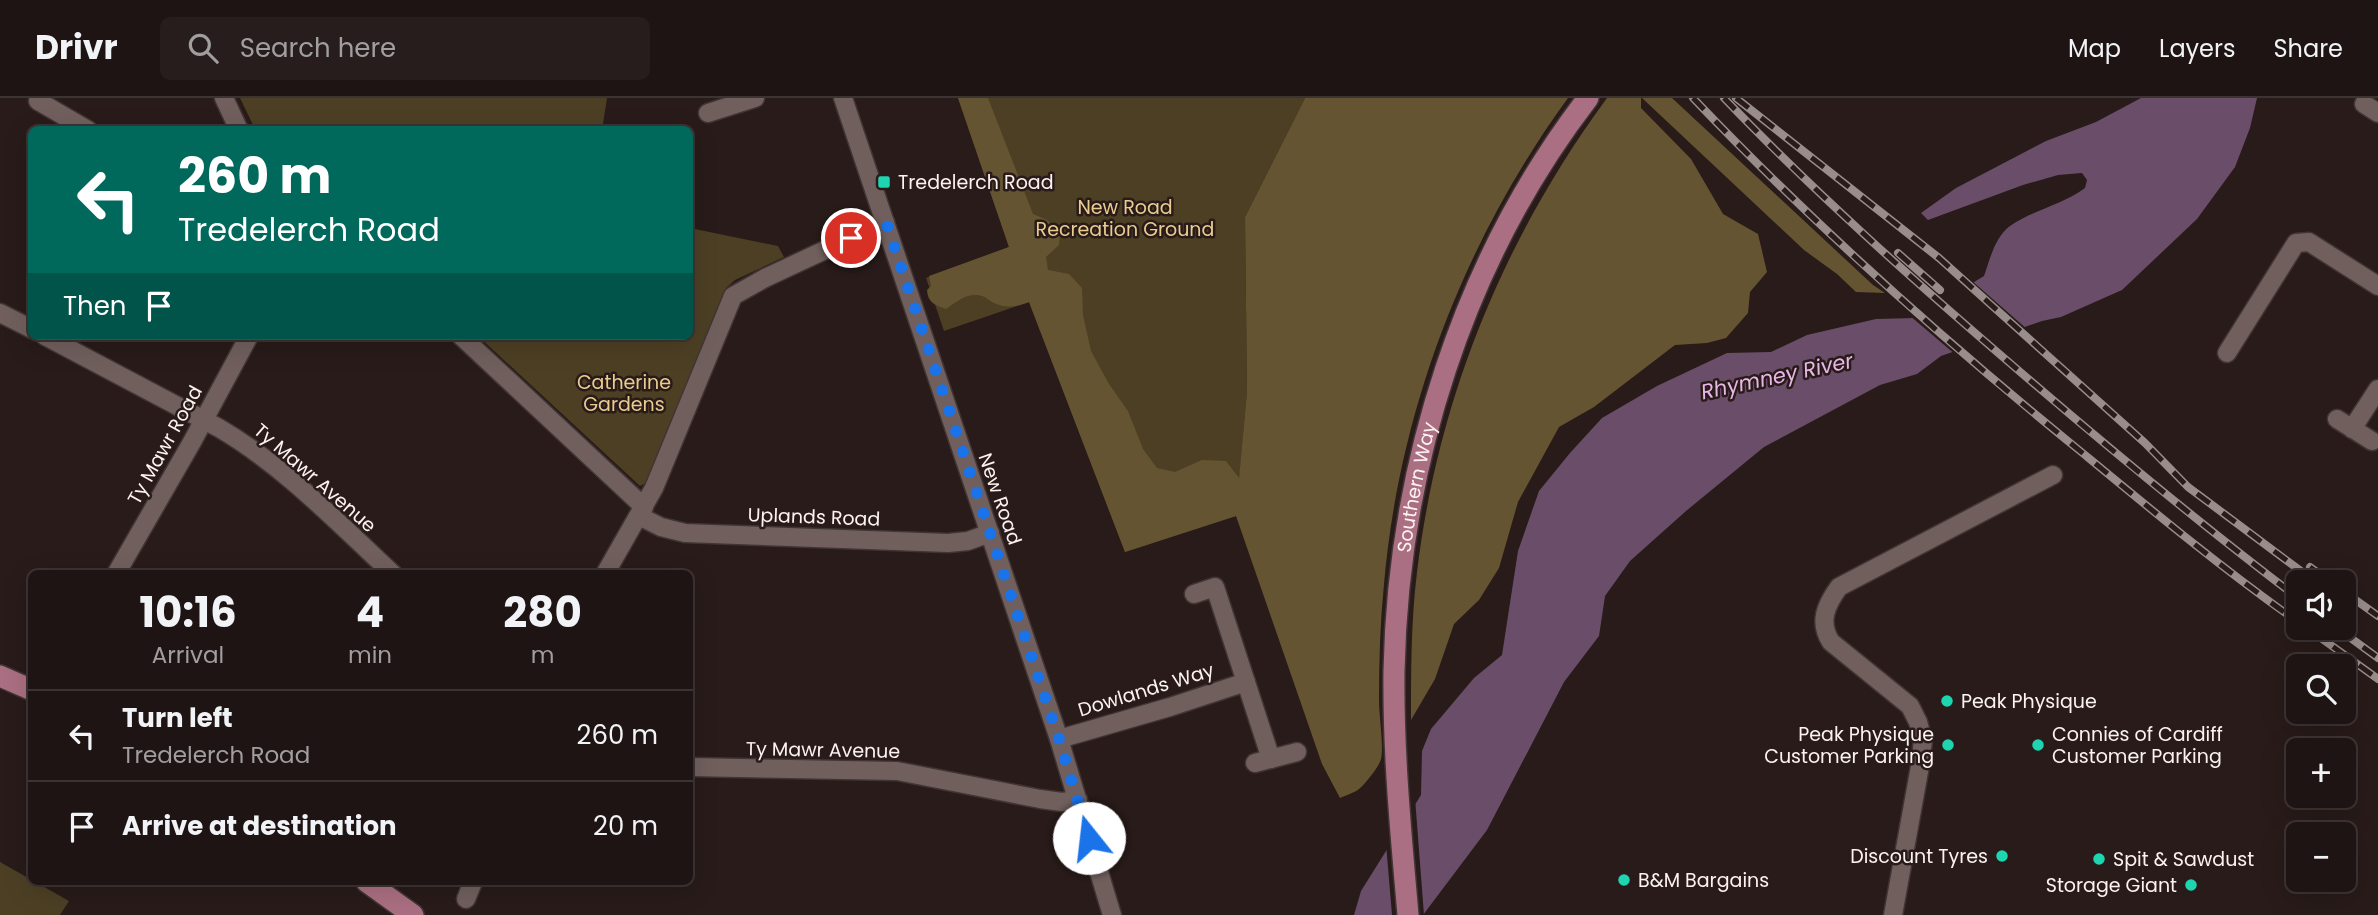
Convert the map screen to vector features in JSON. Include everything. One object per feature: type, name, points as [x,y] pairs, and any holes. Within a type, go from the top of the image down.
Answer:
[{"type":"main road","name":"Southern Way","points":[[1408,915],[1398,792],[1394,672],[1400,582],[1419,467],[1445,373],[1485,272],[1535,176],[1588,98]]},
{"type":"main road","points":[[0,676],[28,688]]},
{"type":"main road","points":[[371,885],[414,915]]},
{"type":"street","points":[[224,98],[237,126]]},
{"type":"street","points":[[708,113],[755,98]]},
{"type":"street","name":"New Road","points":[[843,98],[1059,739],[1112,915]]},
{"type":"street","points":[[38,101],[81,126]]},
{"type":"street","points":[[607,570],[641,511],[733,296],[765,278],[886,222]]},
{"type":"street","points":[[2227,353],[2295,243],[2309,242],[2378,286]]},
{"type":"street","points":[[0,313],[28,327]]},
{"type":"street","name":"Ty Mawr Avenue","points":[[53,340],[235,437],[272,464],[389,570]]},
{"type":"street","name":"Ty Mawr Road","points":[[118,570],[247,340]]},
{"type":"street","name":"Uplands Road","points":[[465,340],[641,511],[661,527],[685,533],[948,543],[968,541],[990,533]]},
{"type":"street","points":[[2372,441],[2344,424],[2378,389]]},
{"type":"street","points":[[1894,915],[1923,740],[1910,706],[1832,642],[1824,627],[1830,599],[1839,587],[2053,475]]},
{"type":"street","name":"Dowlands Way","points":[[1194,594],[1215,587],[1245,682],[1263,761],[1297,752]]},
{"type":"street","name":"Dowlands Way","points":[[1059,739],[1245,682]]},
{"type":"street","name":"Ty Mawr Avenue","points":[[693,767],[886,770],[914,773],[1040,799],[1062,802],[1078,800]]},
{"type":"street","points":[[466,899],[472,885]]},
{"type":"green space","points":[[240,98],[607,98],[603,126],[254,126]]},
{"type":"green space","name":"New Road Recreation Ground","points":[[958,98],[1305,98],[1245,217],[1247,391],[1236,516],[1125,552],[1029,302],[944,331],[926,278],[1009,247]]},
{"type":"green space","name":"Catherine Gardens","points":[[693,229],[778,246],[784,257],[735,280],[726,288],[729,292],[648,482],[640,486],[482,340],[693,340]]},
{"type":"green space","points":[[0,862],[28,878],[28,885],[41,885],[69,901],[60,915],[0,915]]},
{"type":"shaded area","points":[[958,98],[988,98],[1033,214],[1047,220],[1060,231],[1059,245],[1046,257],[1048,270],[1069,274],[1082,288],[1083,315],[1091,351],[1128,411],[1143,449],[1157,468],[1175,472],[1202,460],[1226,461],[1239,478],[1247,391],[1245,217],[1305,98],[1568,98],[1531,152],[1468,268],[1422,391],[1405,454],[1392,519],[1384,584],[1379,672],[1381,759],[1372,775],[1357,790],[1340,798],[1322,764],[1236,516],[1125,552],[1029,302],[1006,306],[982,296],[972,295],[946,309],[935,305],[929,298],[929,276],[1009,247]]},
{"type":"shaded area","points":[[1607,98],[1641,98],[1641,108],[1691,159],[1723,214],[1758,234],[1767,272],[1750,292],[1748,313],[1726,338],[1707,343],[1675,345],[1594,407],[1559,427],[1518,502],[1499,568],[1479,600],[1454,624],[1435,679],[1411,720],[1412,627],[1417,572],[1427,507],[1459,382],[1481,322],[1507,264],[1570,151]]},
{"type":"shaded area","points":[[1642,98],[1672,98],[1873,285],[1885,293],[1856,292],[1804,250]]},
{"type":"water","name":"Rhymney River","points":[[2141,98],[2257,98],[2250,128],[2235,167],[2197,219],[2122,290],[2061,317],[1941,356],[1917,374],[1880,385],[1764,447],[1686,511],[1630,561],[1605,596],[1599,636],[1564,682],[1487,830],[1423,915],[1354,915],[1361,891],[1421,795],[1422,751],[1431,729],[1474,678],[1502,655],[1518,551],[1539,491],[1602,418],[1657,386],[1727,353],[1771,352],[1807,335],[1876,319],[1915,318],[1984,276],[1997,242],[2010,226],[2076,194],[2085,188],[2087,180],[2082,173],[2058,175],[1928,220],[1921,213],[1956,188],[2046,141],[2096,122]]},
{"type":"pier","points":[[1971,280],[2028,330],[1956,355],[1909,315]]},
{"type":"pier","points":[[1415,798],[1424,915],[1392,915],[1386,844]]},
{"type":"railway","points":[[1693,98],[1786,192],[1933,327],[2163,519],[2286,613]]},
{"type":"railway","points":[[1724,98],[1828,201],[1974,332],[2153,483],[2286,589]]},
{"type":"railway","points":[[1736,98],[1939,258],[2145,443],[2188,487],[2300,570]]},
{"type":"railway","points":[[1898,253],[1940,290]]},
{"type":"railway","points":[[2310,567],[2314,570]]},
{"type":"railway","points":[[2356,600],[2378,616]]},
{"type":"railway","points":[[2324,640],[2378,679]]},
{"type":"railway","points":[[2353,640],[2378,658]]},
{"type":"place","name":"Tredelerch Road","points":[[884,182]]},
{"type":"place","name":"Peak Physique","points":[[1947,701]]},
{"type":"place","name":"Peak Physique Customer Parking","points":[[1948,745]]},
{"type":"place","name":"Connies of Cardiff Customer Parking","points":[[2038,745]]},
{"type":"place","name":"Discount Tyres","points":[[2002,856]]},
{"type":"place","name":"Spit & Sawdust","points":[[2099,859]]},
{"type":"place","name":"B&M Bargains","points":[[1624,880]]},
{"type":"place","name":"Storage Giant","points":[[2191,885]]},
{"type":"route","points":[[851,238],[886,222],[1059,739],[1089,838]]}]
